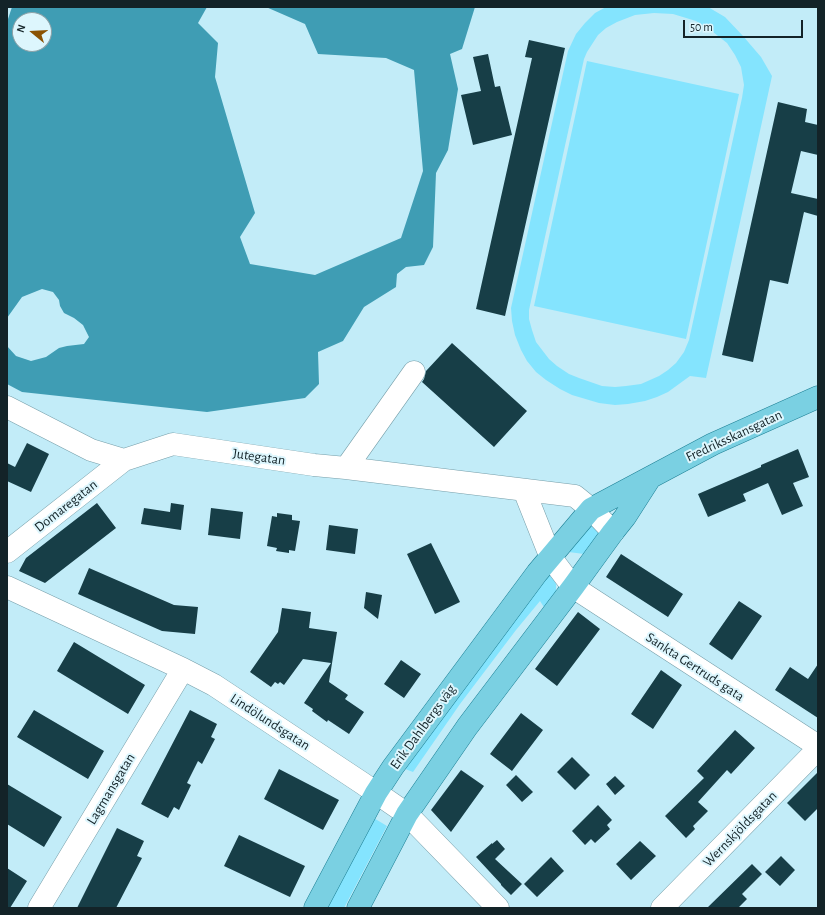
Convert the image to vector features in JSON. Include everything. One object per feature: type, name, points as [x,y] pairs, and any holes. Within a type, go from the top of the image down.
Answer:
[{"type":"main road","name":"Fredriksskansgatan","points":[[650,477],[713,444],[818,397]]},
{"type":"main road","name":"Erik Dahlbergs väg","points":[[315,908],[376,793],[398,760],[537,573],[591,509],[650,477]]},
{"type":"main road","points":[[358,908],[407,814],[467,727],[625,517],[650,477]]},
{"type":"street","points":[[346,468],[414,372]]},
{"type":"street","points":[[7,407],[91,450],[124,460]]},
{"type":"street","name":"Jutegatan","points":[[124,460],[173,444],[314,465],[575,496],[591,509]]},
{"type":"street","name":"Domaregatan","points":[[7,552],[124,460]]},
{"type":"street","points":[[524,490],[551,558],[573,587]]},
{"type":"street","points":[[591,509],[613,532]]},
{"type":"street","name":"Lindölundsgatan","points":[[7,587],[214,685],[407,814],[498,908]]},
{"type":"street","name":"Sankta Gertruds gata","points":[[573,587],[818,748]]},
{"type":"street","name":"Lagmansgatan","points":[[39,908],[183,669]]},
{"type":"street","name":"Wernskjöldsgatan","points":[[662,908],[818,748]]},
{"type":"shaded area","points":[[12,7],[207,7],[198,23],[218,43],[215,77],[255,213],[240,237],[250,264],[315,275],[401,238],[423,171],[414,70],[386,58],[318,54],[305,24],[266,7],[475,7],[462,49],[450,54],[458,89],[448,150],[436,173],[433,247],[424,265],[406,267],[397,274],[396,287],[364,307],[343,341],[318,352],[319,384],[305,398],[207,412],[22,392],[7,384],[7,346],[16,356],[31,361],[46,357],[59,348],[84,344],[89,337],[83,325],[64,313],[60,306],[59,300],[53,292],[42,289],[22,297],[7,318],[7,22]]},
{"type":"shaded area","points":[[606,7],[708,7],[725,17],[743,36],[761,57],[772,76],[706,378],[690,376],[668,392],[657,397],[645,401],[615,405],[599,403],[572,395],[560,389],[536,372],[527,361],[515,335],[511,308],[568,51],[576,34],[595,13]],"holes":[[[654,13],[673,14],[696,21],[727,43],[741,67],[744,85],[742,98],[689,340],[684,352],[676,363],[668,370],[641,384],[615,387],[602,386],[569,374],[549,359],[536,342],[529,319],[529,310],[584,59],[587,52],[598,35],[606,28],[617,22],[635,15]]]},
{"type":"shaded area","points":[[587,61],[739,94],[686,339],[534,306]]},
{"type":"shaded area","points":[[591,516],[601,537],[584,554],[561,551]]},
{"type":"shaded area","points":[[547,567],[556,584],[556,599],[547,612],[540,601],[460,704],[413,772],[400,767]]},
{"type":"shaded area","points":[[372,817],[387,826],[344,908],[325,908]]},
{"type":"building","points":[[529,40],[565,48],[505,316],[476,309],[532,58],[525,57]]},
{"type":"building","points":[[488,54],[495,87],[500,86],[512,135],[473,145],[461,95],[481,91],[473,57]]},
{"type":"building","points":[[778,102],[807,109],[805,122],[818,125],[818,155],[801,151],[791,193],[818,199],[818,216],[804,212],[788,284],[770,280],[753,362],[722,355]]},
{"type":"building","points":[[452,343],[527,411],[494,447],[422,382],[426,371]]},
{"type":"building","points":[[27,443],[49,454],[31,492],[7,481],[7,463],[15,467]]},
{"type":"building","points":[[798,449],[809,477],[793,483],[803,506],[782,515],[768,483],[743,494],[746,501],[708,517],[698,494],[761,467],[761,465]]},
{"type":"building","points":[[97,503],[116,528],[45,583],[19,571],[26,558]]},
{"type":"building","points":[[171,503],[184,505],[181,530],[141,524],[144,508],[170,512]]},
{"type":"building","points":[[211,508],[243,512],[240,539],[208,535]]},
{"type":"building","points":[[277,513],[292,515],[292,520],[300,521],[295,551],[289,550],[289,553],[276,551],[277,548],[267,546],[272,516],[277,517]]},
{"type":"building","points":[[329,525],[358,529],[355,554],[326,550]]},
{"type":"building","points":[[431,543],[460,602],[435,614],[407,554]]},
{"type":"building","points":[[621,554],[683,594],[668,617],[606,577]]},
{"type":"building","points":[[89,568],[174,605],[198,607],[195,634],[162,631],[78,594]]},
{"type":"building","points":[[366,592],[382,595],[378,619],[364,608]]},
{"type":"building","points":[[739,601],[762,616],[732,660],[709,644]]},
{"type":"building","points":[[282,608],[311,612],[309,628],[337,632],[329,682],[348,695],[345,699],[364,712],[349,734],[328,720],[327,722],[304,703],[331,663],[303,659],[284,685],[280,682],[278,684],[275,682],[271,687],[250,672],[278,632]]},
{"type":"building","points":[[578,612],[600,629],[557,686],[535,669]]},
{"type":"building","points":[[74,642],[145,685],[128,714],[57,671]]},
{"type":"building","points":[[401,660],[421,674],[404,698],[384,684]]},
{"type":"building","points":[[818,664],[818,718],[775,690],[790,667],[808,679]]},
{"type":"building","points":[[661,670],[682,685],[653,729],[631,714]]},
{"type":"building","points":[[34,710],[104,751],[88,779],[17,737]]},
{"type":"building","points":[[190,710],[217,724],[211,737],[215,739],[202,764],[198,761],[187,783],[191,785],[179,810],[174,807],[168,818],[141,804]]},
{"type":"building","points":[[521,713],[543,730],[512,771],[490,754]]},
{"type":"building","points":[[735,730],[755,748],[731,774],[727,770],[698,802],[708,811],[693,826],[695,829],[686,838],[665,816],[704,778],[697,771]]},
{"type":"building","points":[[572,757],[590,775],[575,790],[557,772]]},
{"type":"building","points":[[279,769],[339,800],[323,830],[264,799]]},
{"type":"building","points":[[461,770],[484,786],[451,832],[431,810]]},
{"type":"building","points":[[818,772],[818,808],[805,821],[787,803]]},
{"type":"building","points":[[516,775],[533,792],[522,802],[506,785]]},
{"type":"building","points":[[615,776],[625,786],[615,795],[606,784]]},
{"type":"building","points":[[7,784],[62,817],[44,847],[7,824]]},
{"type":"building","points":[[598,805],[612,820],[607,825],[610,829],[595,843],[591,839],[585,845],[572,831]]},
{"type":"building","points":[[117,828],[144,841],[137,856],[142,858],[116,908],[77,908]]},
{"type":"building","points":[[239,835],[305,866],[290,897],[224,866]]},
{"type":"building","points":[[497,840],[505,849],[495,859],[522,884],[511,895],[476,857]]},
{"type":"building","points":[[640,841],[656,856],[631,880],[616,864]]},
{"type":"building","points":[[781,856],[795,870],[780,886],[765,872]]},
{"type":"building","points":[[551,857],[564,871],[537,897],[524,884]]},
{"type":"building","points":[[752,864],[762,874],[742,894],[747,899],[738,908],[707,908]]},
{"type":"building","points":[[7,868],[27,881],[10,908],[7,908]]}]
